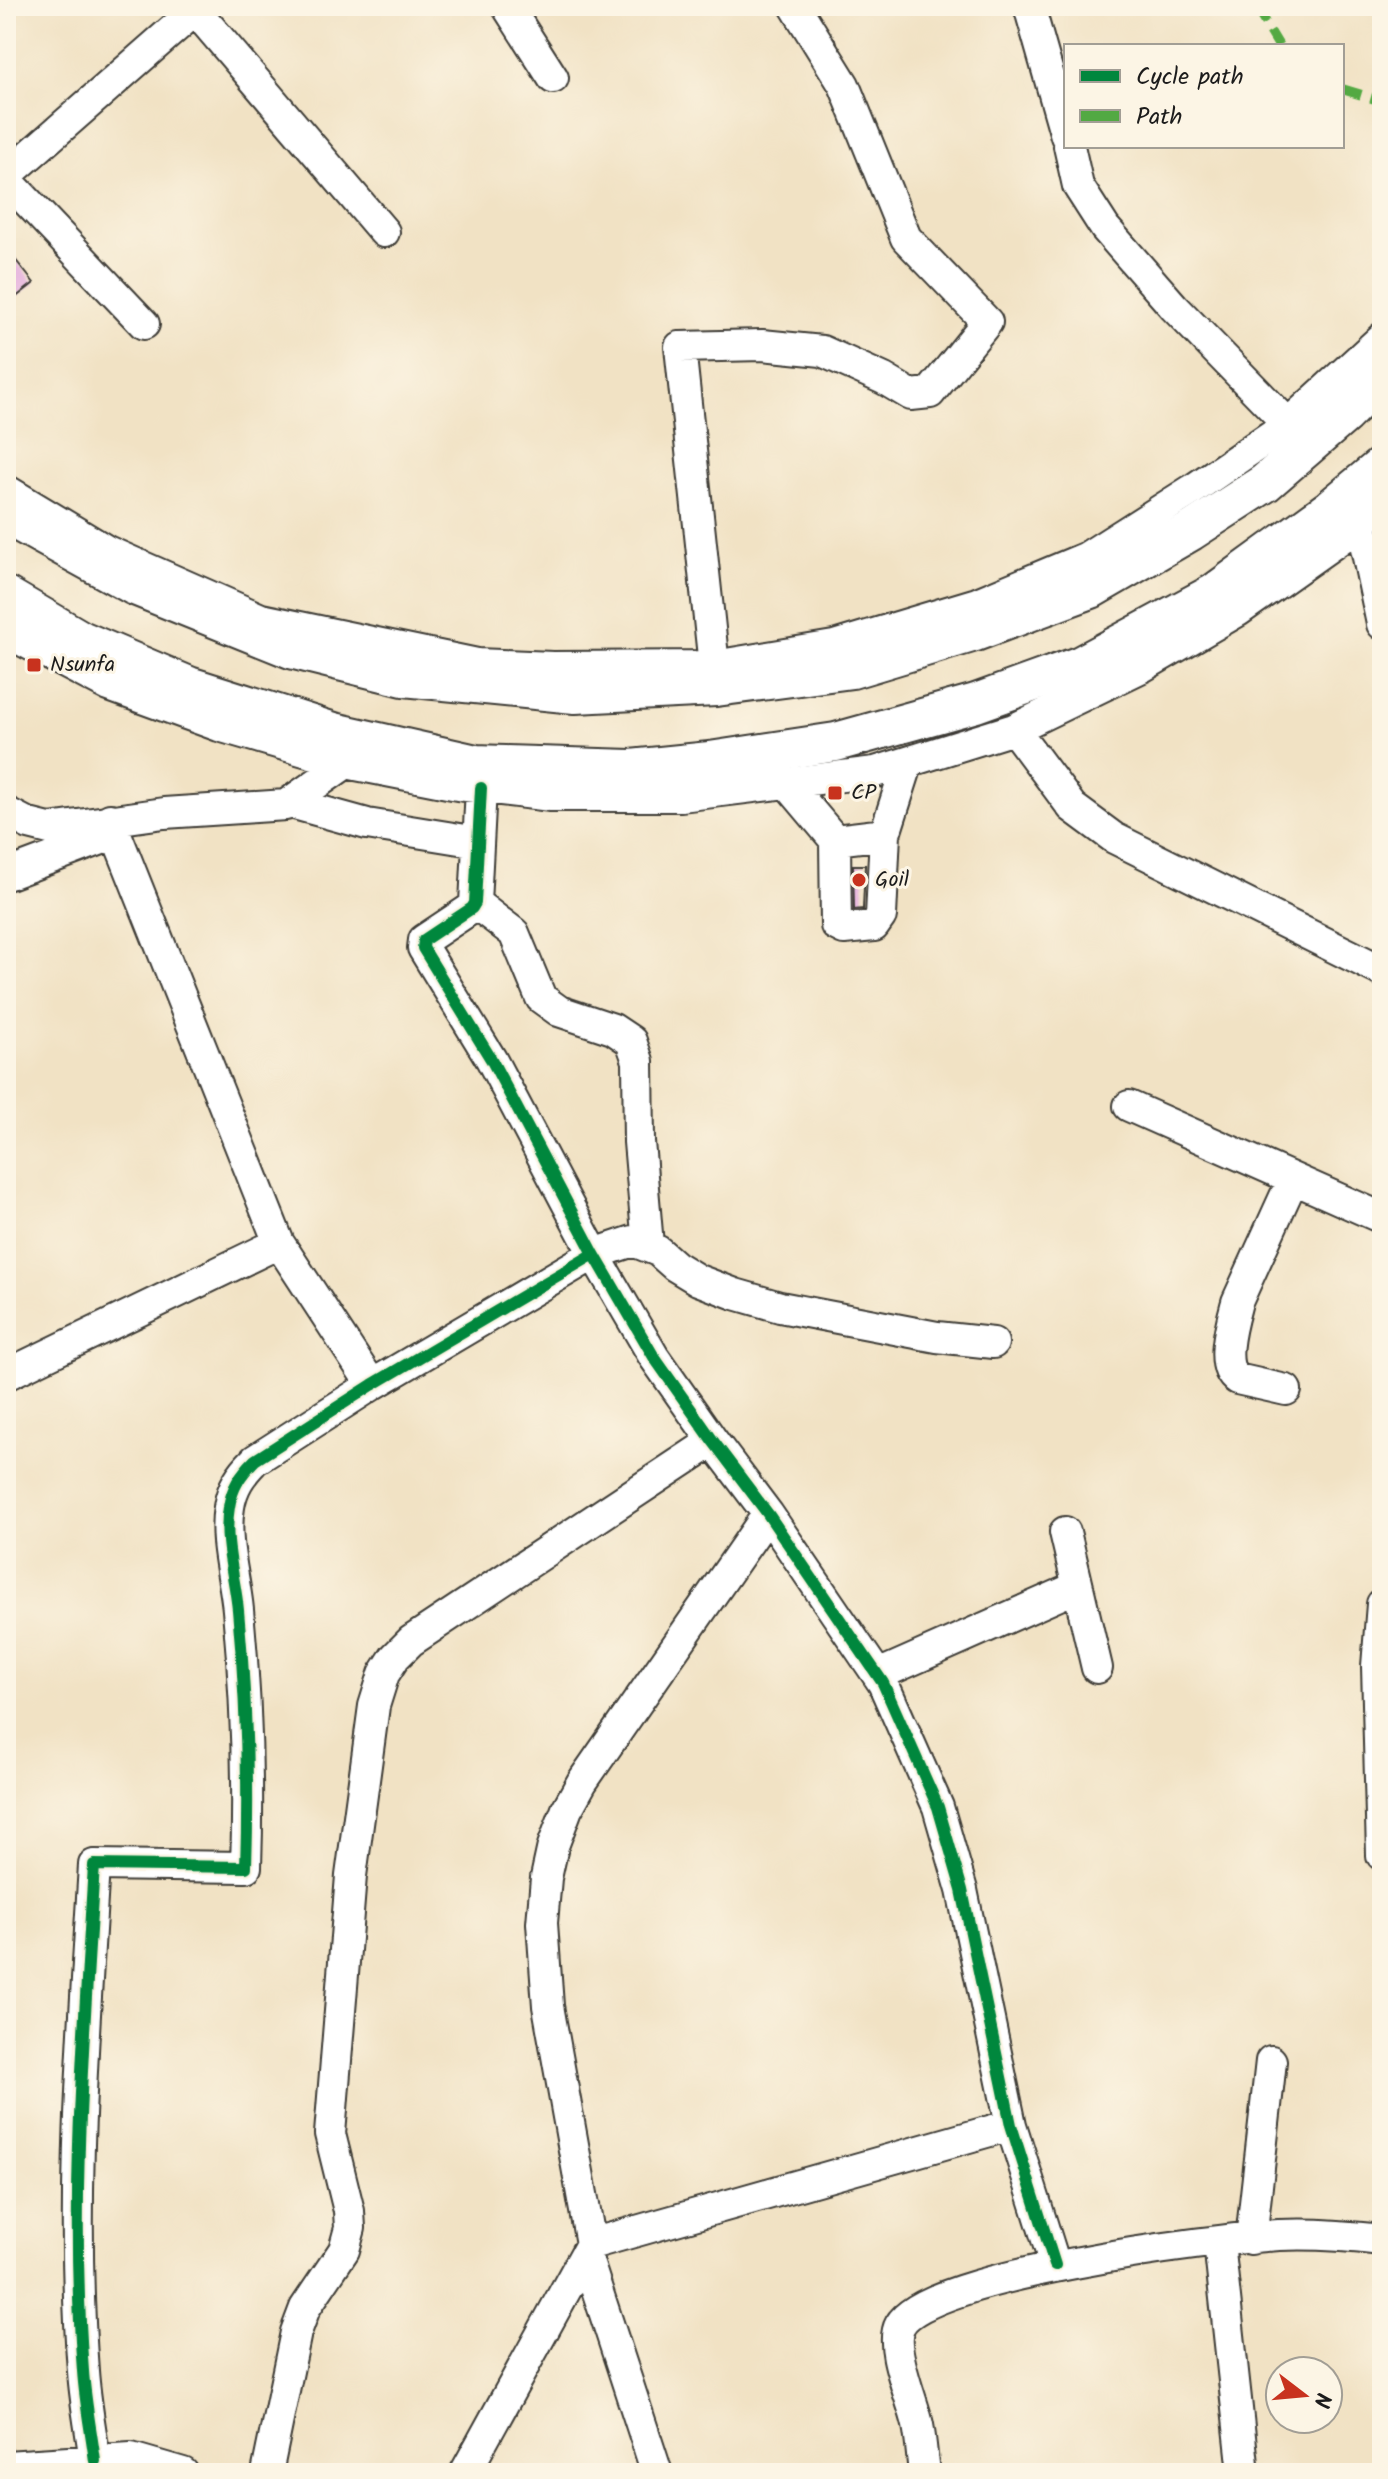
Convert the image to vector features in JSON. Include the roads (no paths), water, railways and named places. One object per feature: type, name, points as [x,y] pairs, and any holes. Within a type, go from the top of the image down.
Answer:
[{"type":"main road","points":[[6,515],[135,586],[291,649],[404,677],[575,694],[716,687],[852,669],[975,632],[1091,589],[1191,531],[1265,483],[1345,414],[1382,377]]},
{"type":"main road","points":[[6,596],[81,640],[189,686],[334,732],[476,764],[631,769],[836,742],[976,703],[1081,665],[1213,594],[1330,509],[1382,466]]},
{"type":"street","points":[[507,6],[553,78]]},
{"type":"street","points":[[714,666],[680,347],[762,345],[822,351],[911,395],[930,393],[987,322],[906,238],[844,85],[795,6]]},
{"type":"street","points":[[1029,6],[1064,129]]},
{"type":"street","points":[[144,324],[6,177],[197,8],[384,232]]},
{"type":"street","points":[[1069,148],[1078,186],[1105,228],[1174,307],[1288,424]]},
{"type":"street","points":[[6,490],[107,551],[261,619],[477,664],[714,666],[834,646],[977,603],[1087,557],[1288,424],[1382,338]]},
{"type":"street","points":[[1372,514],[1382,624]]},
{"type":"street","points":[[6,632],[109,686],[219,726],[346,763],[481,788],[551,796],[681,796],[875,772],[1014,729],[1142,667],[1238,611],[1372,514]]},
{"type":"street","points":[[1014,729],[1072,807],[1114,838],[1382,971]]},
{"type":"street","points":[[787,783],[835,840],[836,925],[844,929],[874,926],[881,916],[885,834],[908,762]]},
{"type":"street","points":[[291,803],[346,763]]},
{"type":"street","points":[[481,788],[475,903],[424,940],[423,948],[491,1059],[594,1254],[654,1357],[768,1514],[878,1675],[910,1739],[942,1821],[962,1890],[1011,2125],[1055,2265]]},
{"type":"street","points":[[6,812],[29,824],[49,829],[113,826],[291,803],[367,824],[478,842]]},
{"type":"street","points":[[6,875],[113,826]]},
{"type":"street","points":[[113,826],[279,1243],[372,1385]]},
{"type":"street","points":[[835,840],[885,834]]},
{"type":"street","points":[[475,903],[514,933],[541,998],[559,1011],[613,1029],[631,1041],[638,1061],[639,1142],[648,1245]]},
{"type":"street","points":[[1129,1106],[1382,1218]]},
{"type":"street","points":[[1286,1390],[1237,1379],[1227,1367],[1237,1302],[1293,1179]]},
{"type":"street","points":[[95,2461],[83,2371],[77,2206],[94,1865],[246,1867],[247,1765],[238,1610],[228,1538],[229,1506],[241,1475],[255,1460],[372,1385],[594,1254],[633,1241],[648,1245],[698,1280],[780,1307],[937,1337],[993,1343]]},
{"type":"street","points":[[6,1375],[279,1243]]},
{"type":"street","points":[[267,2473],[296,2332],[305,2308],[344,2250],[350,2228],[349,2211],[330,2134],[351,1876],[374,1706],[384,1674],[411,1641],[713,1441]]},
{"type":"street","points":[[657,2473],[588,2250],[548,2006],[542,1923],[546,1878],[553,1846],[567,1809],[582,1782],[768,1514]]},
{"type":"street","points":[[1065,1532],[1097,1668]]},
{"type":"street","points":[[878,1675],[1077,1587]]},
{"type":"street","points":[[1382,1604],[1377,1693],[1382,1855]]},
{"type":"street","points":[[1251,2239],[1271,2061]]},
{"type":"street","points":[[465,2473],[588,2250],[1011,2125]]},
{"type":"street","points":[[924,2473],[919,2427],[897,2352],[898,2327],[909,2313],[931,2301],[1055,2265],[1251,2239],[1316,2234],[1382,2240]]},
{"type":"street","points":[[1219,2243],[1244,2473]]},
{"type":"street","points":[[6,2466],[131,2458],[183,2473]]},
{"type":"place","name":"Nsunfa","points":[[34,665]]},
{"type":"place","name":"CP","points":[[835,793]]},
{"type":"place","name":"Goil","points":[[859,880]]}]
